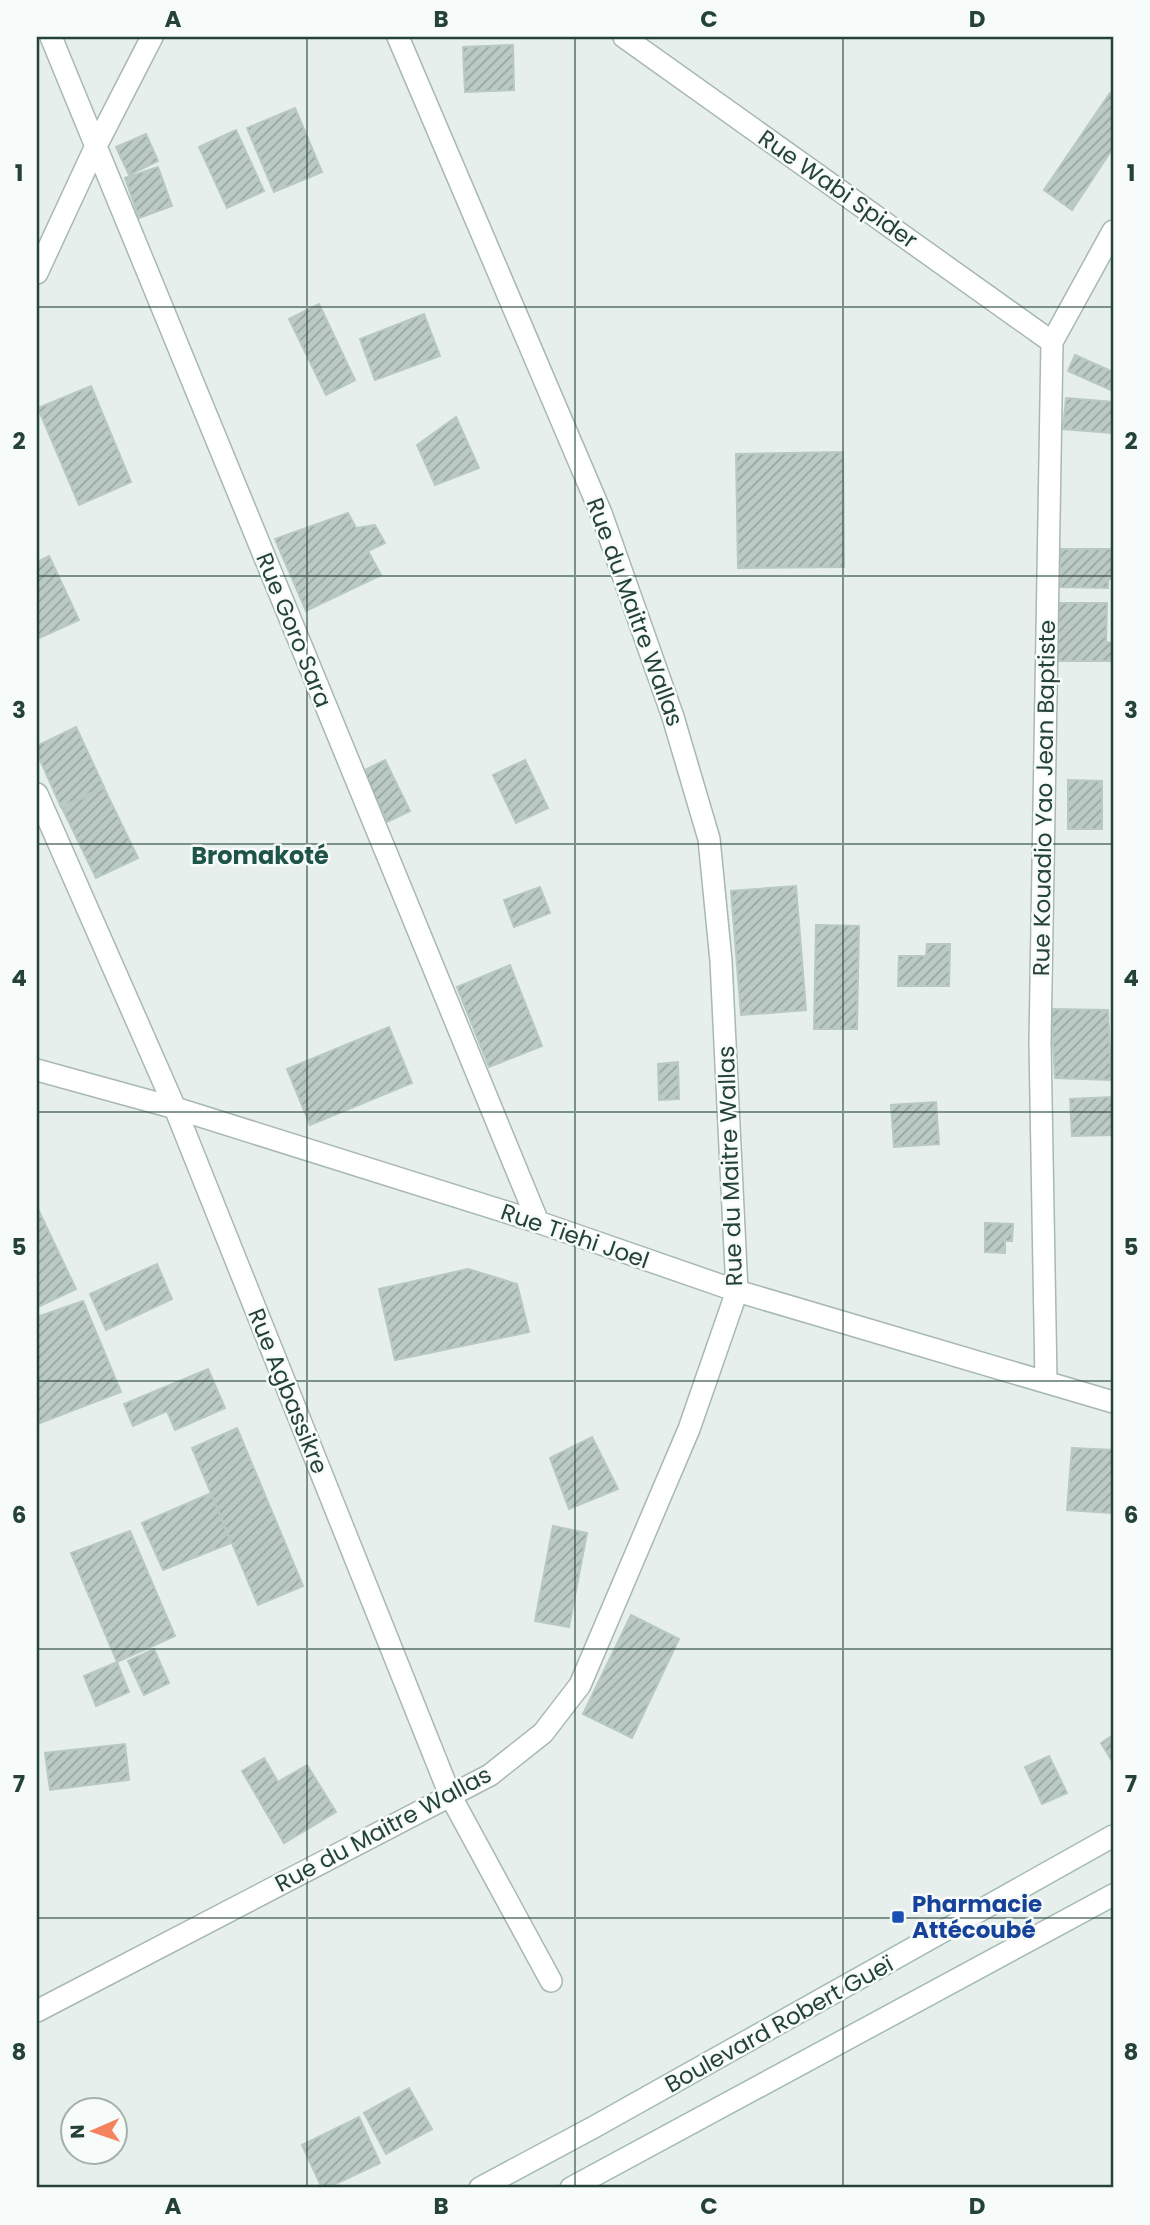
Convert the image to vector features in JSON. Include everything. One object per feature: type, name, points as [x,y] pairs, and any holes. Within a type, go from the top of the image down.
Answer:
[{"type":"street","name":"Rue Goro Sara","points":[[51,37],[538,1222]]},
{"type":"street","points":[[37,273],[95,148],[152,37]]},
{"type":"street","name":"Rue Wabi Spider","points":[[624,37],[1052,342]]},
{"type":"street","name":"Rue du Maitre Wallas","points":[[37,2011],[490,1775],[542,1733],[580,1685],[689,1429],[737,1291],[721,961],[709,839],[673,718],[601,513],[401,38]]},
{"type":"street","name":"Rue Kouadio Yao Jean Baptiste","points":[[1046,1382],[1040,1042],[1052,342],[1113,231]]},
{"type":"street","name":"Rue Agbassikre","points":[[37,794],[175,1108],[450,1795],[551,1981]]},
{"type":"street","name":"Rue Tiehi Joel","points":[[37,1070],[175,1108],[538,1222],[737,1291],[1113,1402]]},
{"type":"street","name":"Boulevard Robert Gueï","points":[[480,2188],[1113,1836]]},
{"type":"street","name":"Boulevard Robert Gueï","points":[[571,2188],[1113,1895]]},
{"type":"building","points":[[513,45],[514,90],[465,92],[463,47]]},
{"type":"building","points":[[1110,93],[1113,95],[1113,148],[1072,210],[1044,190]]},
{"type":"building","points":[[295,108],[322,172],[274,192],[247,128]]},
{"type":"building","points":[[236,130],[264,191],[227,208],[199,147]]},
{"type":"building","points":[[146,134],[158,161],[129,175],[116,147]]},
{"type":"building","points":[[158,167],[172,206],[139,218],[125,178]]},
{"type":"building","points":[[319,304],[355,380],[326,395],[289,319]]},
{"type":"building","points":[[424,314],[440,356],[375,380],[360,339]]},
{"type":"building","points":[[1075,355],[1113,372],[1113,391],[1068,371]]},
{"type":"building","points":[[91,386],[131,482],[79,505],[38,408]]},
{"type":"building","points":[[1066,398],[1113,402],[1111,433],[1063,429]]},
{"type":"building","points":[[456,417],[479,468],[435,485],[417,445]]},
{"type":"building","points":[[843,452],[844,567],[738,568],[736,454]]},
{"type":"building","points":[[348,513],[356,528],[375,525],[385,543],[368,551],[381,575],[306,611],[275,539]]},
{"type":"building","points":[[1060,549],[1113,549],[1113,579],[1108,579],[1108,588],[1060,587]]},
{"type":"building","points":[[49,556],[79,620],[37,639],[37,562]]},
{"type":"building","points":[[1058,603],[1107,603],[1106,642],[1113,643],[1113,661],[1054,661]]},
{"type":"building","points":[[76,727],[104,787],[61,807],[37,753],[37,746]]},
{"type":"building","points":[[385,760],[410,811],[387,822],[363,771]]},
{"type":"building","points":[[525,760],[548,808],[516,823],[493,775]]},
{"type":"building","points":[[1068,780],[1102,781],[1102,829],[1068,829]]},
{"type":"building","points":[[104,788],[138,858],[96,878],[62,808]]},
{"type":"building","points":[[796,886],[806,1010],[741,1015],[731,891]]},
{"type":"building","points":[[540,887],[550,913],[514,927],[504,900]]},
{"type":"building","points":[[816,925],[859,926],[857,1029],[814,1029]]},
{"type":"building","points":[[927,944],[950,944],[949,986],[898,986],[899,956],[926,956]]},
{"type":"building","points":[[510,965],[542,1046],[489,1067],[457,987]]},
{"type":"building","points":[[1051,1009],[1108,1010],[1111,1080],[1055,1078]]},
{"type":"building","points":[[389,1027],[412,1083],[310,1125],[287,1069]]},
{"type":"building","points":[[678,1062],[679,1099],[659,1100],[658,1064]]},
{"type":"building","points":[[1113,1097],[1113,1135],[1072,1136],[1070,1099]]},
{"type":"building","points":[[936,1102],[939,1144],[894,1147],[891,1105]]},
{"type":"building","points":[[37,1207],[76,1289],[40,1306],[37,1299]]},
{"type":"building","points":[[985,1223],[1013,1224],[1012,1241],[1005,1241],[1005,1253],[985,1252]]},
{"type":"building","points":[[157,1264],[172,1299],[106,1330],[90,1294]]},
{"type":"building","points":[[468,1269],[517,1284],[529,1332],[395,1360],[379,1289]]},
{"type":"building","points":[[83,1301],[121,1392],[40,1423],[37,1417],[37,1317]]},
{"type":"building","points":[[208,1369],[225,1408],[175,1430],[167,1411],[133,1426],[124,1404]]},
{"type":"building","points":[[237,1428],[303,1586],[258,1605],[192,1448]]},
{"type":"building","points":[[592,1437],[618,1489],[569,1509],[550,1458]]},
{"type":"building","points":[[1072,1448],[1113,1450],[1111,1513],[1067,1510]]},
{"type":"building","points":[[211,1493],[231,1543],[163,1570],[142,1523]]},
{"type":"building","points":[[553,1526],[587,1533],[569,1627],[535,1621]]},
{"type":"building","points":[[130,1531],[175,1636],[117,1662],[71,1553]]},
{"type":"building","points":[[631,1615],[679,1639],[632,1738],[583,1714]]},
{"type":"building","points":[[154,1649],[169,1683],[144,1695],[128,1661]]},
{"type":"building","points":[[117,1662],[129,1692],[96,1706],[84,1676]]},
{"type":"building","points":[[1113,1735],[1113,1763],[1101,1743]]},
{"type":"building","points":[[125,1744],[129,1780],[50,1790],[45,1753]]},
{"type":"building","points":[[1049,1756],[1067,1793],[1042,1804],[1025,1767]]},
{"type":"building","points":[[264,1758],[278,1782],[307,1765],[336,1812],[284,1843],[242,1771]]},
{"type":"building","points":[[409,2088],[432,2129],[386,2154],[364,2113]]},
{"type":"building","points":[[359,2117],[380,2163],[322,2188],[302,2145]]},
{"type":"place","name":"Pharmacie Attécoubé","points":[[898,1917]]},
{"type":"district","name":"Bromakoté","points":[[260,855]]}]
